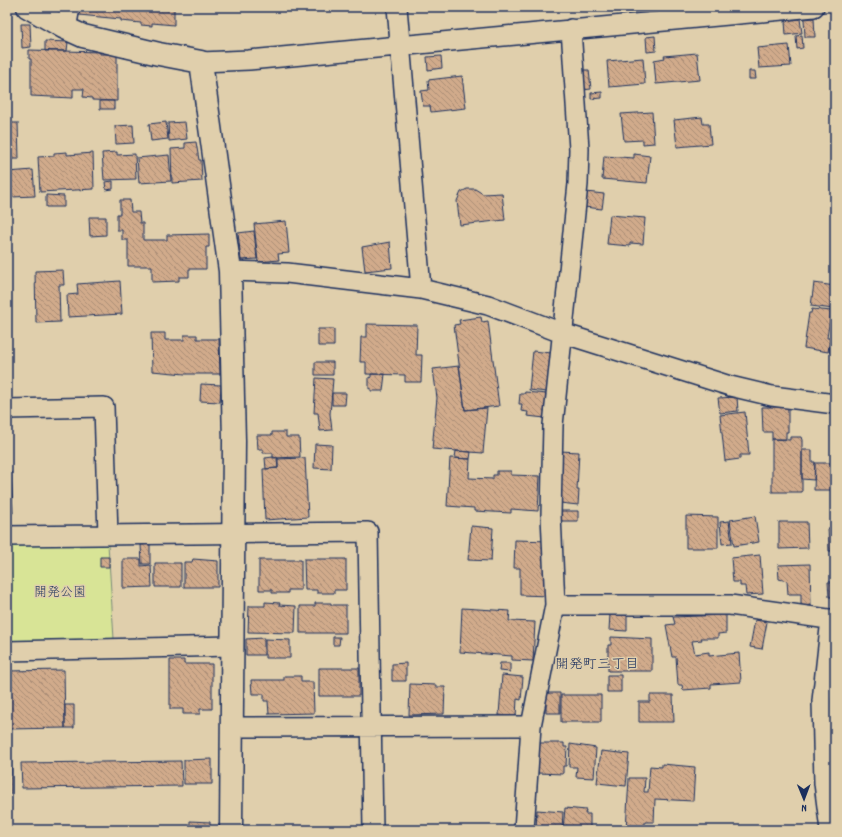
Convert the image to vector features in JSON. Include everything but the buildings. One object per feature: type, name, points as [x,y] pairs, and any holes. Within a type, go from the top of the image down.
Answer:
[{"type":"street","points":[[28,7],[66,29],[83,36],[159,54],[202,62],[249,60],[814,7]]},
{"type":"street","points":[[66,29],[70,7]]},
{"type":"street","points":[[397,7],[421,289]]},
{"type":"street","points":[[524,830],[531,726],[555,605],[551,515],[553,425],[578,177],[579,149],[571,29]]},
{"type":"street","points":[[202,62],[230,271],[234,532],[231,830]]},
{"type":"street","points":[[230,271],[287,273],[421,289],[488,305],[562,333],[730,386],[772,396],[835,404]]},
{"type":"street","points":[[7,409],[104,407],[108,535]]},
{"type":"street","points":[[7,536],[234,532],[368,532],[373,830]]},
{"type":"street","points":[[555,605],[730,606],[833,619],[822,701],[830,782],[830,830]]},
{"type":"street","points":[[7,651],[232,646]]},
{"type":"street","points":[[233,727],[531,726]]},
{"type":"green space","name":"開発公園","points":[[108,544],[114,639],[7,642],[7,545]]},
{"type":"district","name":"開発町三丁目","points":[[597,665]]}]
